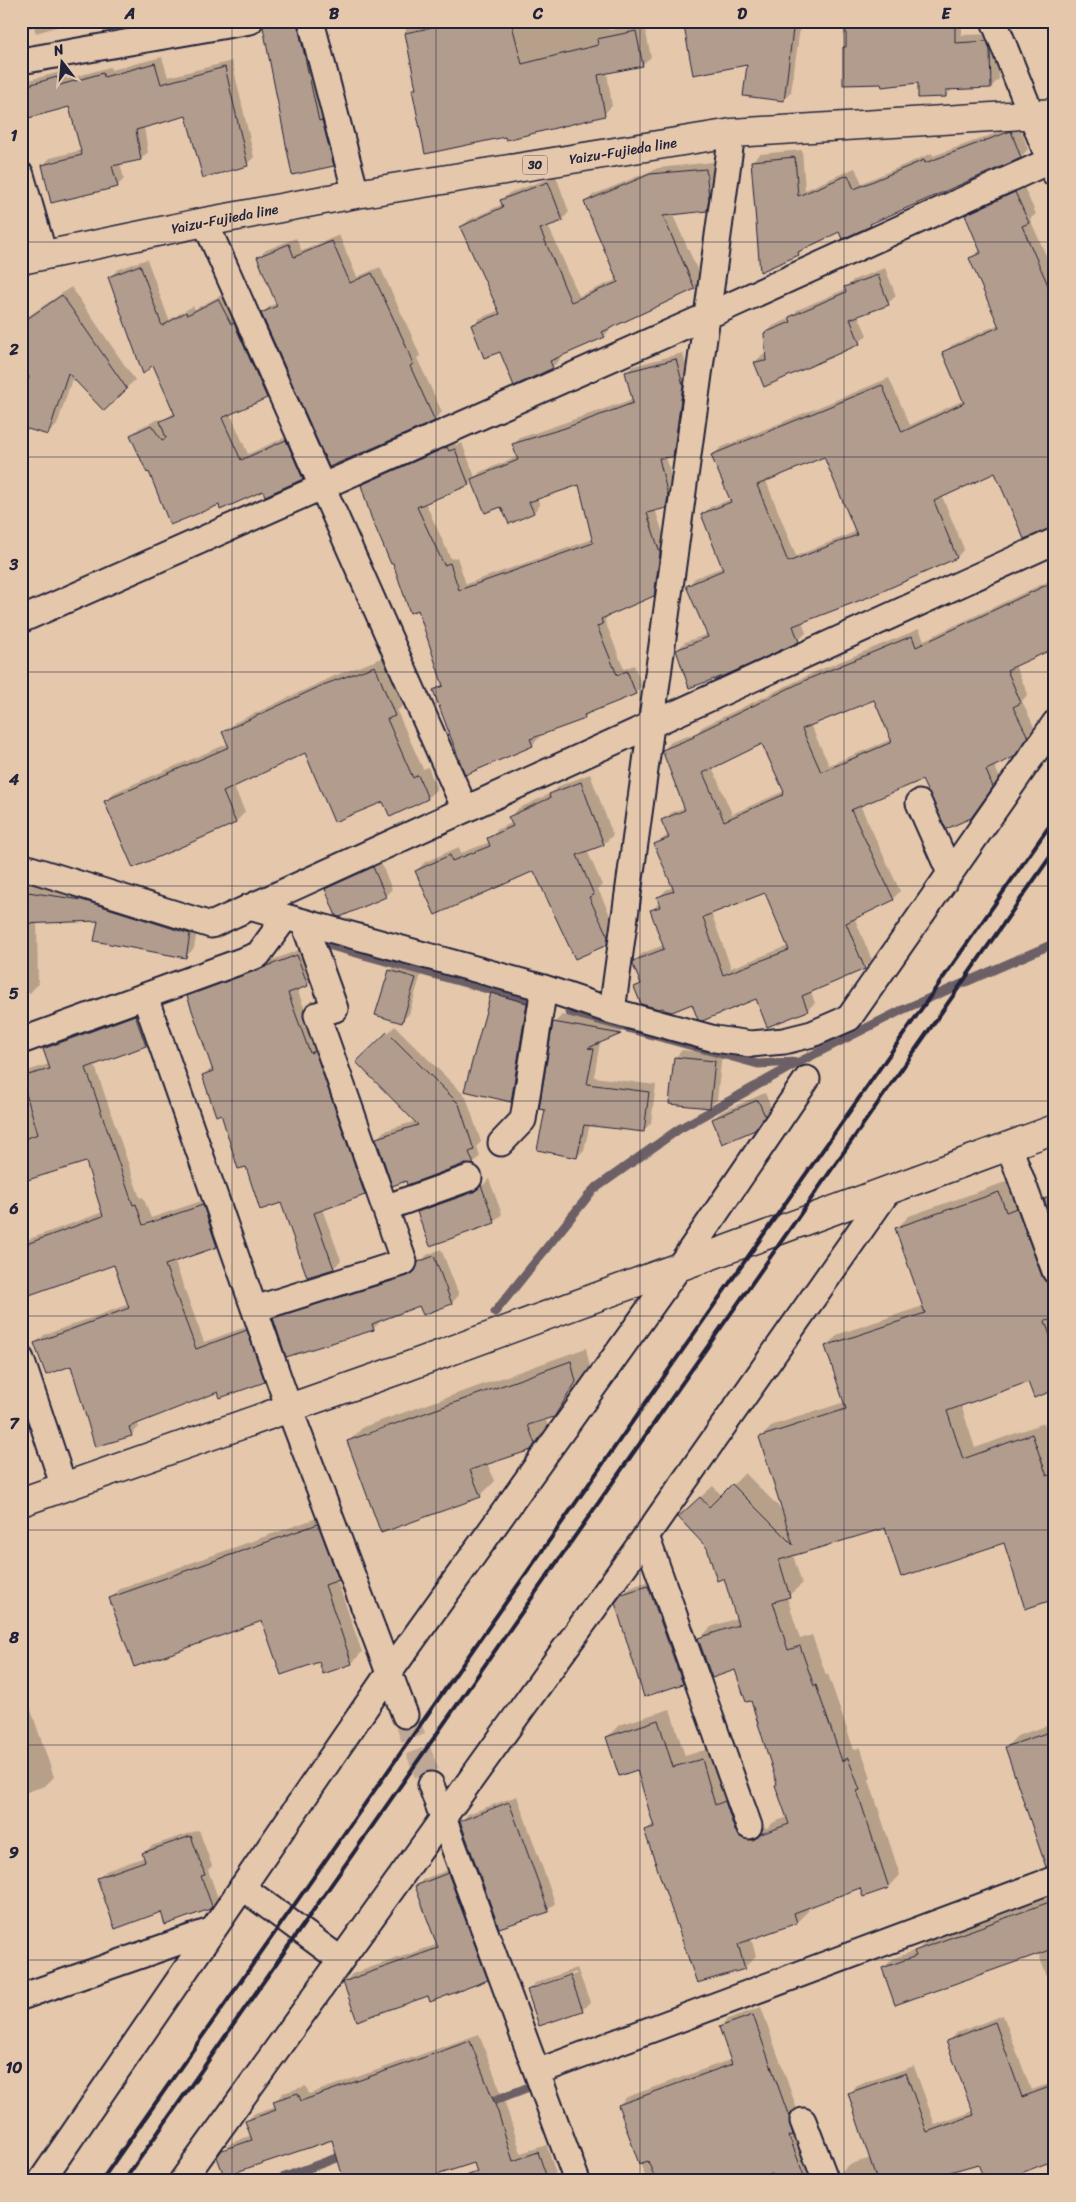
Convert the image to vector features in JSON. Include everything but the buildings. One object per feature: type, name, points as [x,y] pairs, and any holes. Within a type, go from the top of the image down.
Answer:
[{"type":"street","points":[[21,61],[250,21]]},
{"type":"street","points":[[311,21],[356,194]]},
{"type":"street","points":[[21,620],[707,316],[1052,167],[1042,113],[994,21]]},
{"type":"street","name":"Yaizu-Fujieda line","points":[[33,258],[204,222],[356,194],[732,133],[1042,113]]},
{"type":"street","points":[[612,1010],[653,724],[732,133]]},
{"type":"street","points":[[21,175],[33,258]]},
{"type":"street","points":[[204,222],[465,809]]},
{"type":"street","points":[[21,866],[210,925],[1055,541]]},
{"type":"street","points":[[249,907],[544,988],[715,1040],[752,1044],[812,1034],[849,1018],[1055,723]]},
{"type":"street","points":[[919,803],[950,873]]},
{"type":"street","points":[[21,1041],[146,998],[258,955],[294,920]]},
{"type":"street","points":[[255,1309],[404,1262],[317,1015],[335,1009],[294,920]]},
{"type":"street","points":[[501,1143],[523,1120],[544,988]]},
{"type":"street","points":[[146,998],[290,1408],[405,1714]]},
{"type":"street","points":[[42,2181],[390,1673],[679,1267],[808,1079]]},
{"type":"street","points":[[21,1502],[290,1408],[1055,1129]]},
{"type":"street","points":[[1009,1146],[1055,1271]]},
{"type":"street","points":[[385,1208],[469,1178]]},
{"type":"street","points":[[182,2181],[646,1536],[888,1191]]},
{"type":"street","points":[[21,1358],[64,1487]]},
{"type":"street","points":[[646,1536],[749,1826]]},
{"type":"street","points":[[431,1785],[577,2181]]},
{"type":"street","points":[[537,2072],[1055,1878]]},
{"type":"street","points":[[242,1887],[341,1960]]},
{"type":"street","points":[[21,1997],[213,1930]]},
{"type":"street","points":[[803,2121],[826,2181]]},
{"type":"waterway","points":[[495,1312],[593,1190],[679,1129],[799,1062],[902,1010],[1055,943]]},
{"type":"waterway","points":[[331,946],[528,1000]]},
{"type":"waterway","points":[[569,1012],[758,1064],[796,1062]]},
{"type":"waterway","points":[[483,2105],[539,2083]]},
{"type":"waterway","points":[[274,2181],[347,2154]]},
{"type":"tunnel","points":[[405,1715],[431,1785]]},
{"type":"railway","points":[[101,2181],[1055,818]]},
{"type":"railway","points":[[124,2181],[1055,850]]}]
